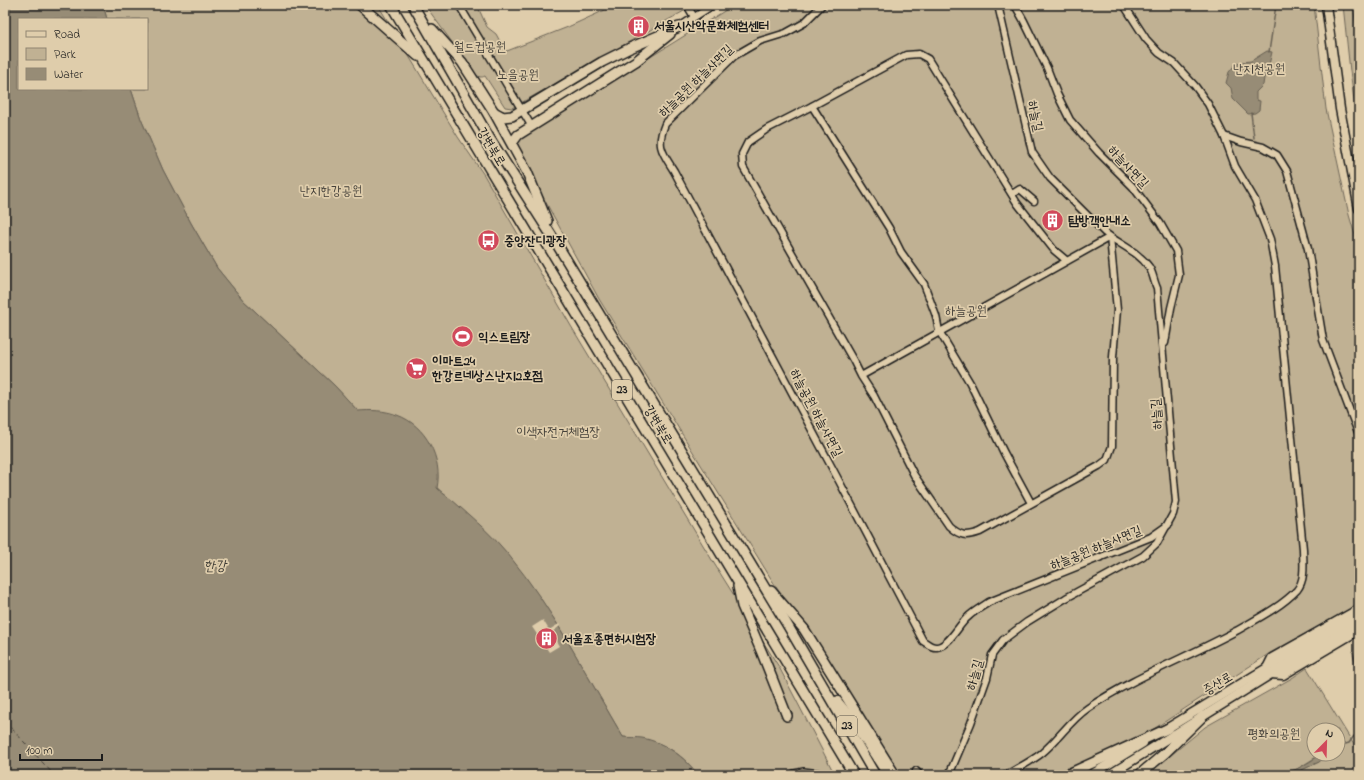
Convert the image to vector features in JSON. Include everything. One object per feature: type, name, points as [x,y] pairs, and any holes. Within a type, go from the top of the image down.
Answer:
[{"type":"highway","points":[[360,5],[427,64]]},
{"type":"highway","name":"강변북로","points":[[391,5],[854,775]]},
{"type":"highway","name":"강변북로","points":[[413,5],[490,139],[554,241],[875,775]]},
{"type":"highway","points":[[419,15],[462,62],[494,112],[527,172],[554,241]]},
{"type":"highway","points":[[494,112],[503,117],[512,116],[602,62],[630,48],[679,28]]},
{"type":"highway","points":[[512,143],[518,135],[638,60],[679,28]]},
{"type":"highway","points":[[630,48],[634,49],[638,54],[638,60]]},
{"type":"highway","points":[[753,570],[804,629],[895,775]]},
{"type":"highway","points":[[737,580],[742,606],[787,716]]},
{"type":"highway","points":[[818,678],[853,720],[888,775]]},
{"type":"highway","points":[[1139,775],[1165,753],[1203,716]]},
{"type":"highway","points":[[1066,775],[1169,728]]},
{"type":"highway","points":[[794,775],[803,773],[820,775]]},
{"type":"main road","points":[[1326,5],[1340,109],[1359,209]]},
{"type":"main road","points":[[1359,609],[1272,658],[1269,671],[1284,675],[1359,630]]},
{"type":"main road","name":"증산로","points":[[1109,775],[1203,716],[1269,671],[1359,615]]},
{"type":"main road","name":"증산로","points":[[1090,775],[1269,671],[1359,623]]},
{"type":"street","points":[[459,5],[532,127]]},
{"type":"street","points":[[687,5],[694,17]]},
{"type":"street","points":[[679,28],[713,5]]},
{"type":"street","name":"하늘공원 하늘사면길","points":[[822,5],[804,23],[786,33],[760,41],[734,56],[665,124],[660,135],[661,150],[693,206],[923,641],[932,647],[941,646],[950,639],[968,617],[989,602],[1151,537],[1168,525]]},
{"type":"street","name":"하늘길","points":[[949,775],[971,723],[987,678],[992,655],[1003,640],[1027,622],[1066,598],[1143,556],[1158,543],[1173,514],[1176,502],[1157,288],[1149,268],[1130,249],[1110,237],[1050,178],[1032,152],[998,5]]},
{"type":"street","name":"하늘사면길","points":[[1015,5],[1044,61],[1057,94],[1070,120],[1099,153],[1133,187],[1160,223],[1176,251],[1179,275],[1169,314],[1163,356]]},
{"type":"street","points":[[1006,775],[1042,753],[1087,709],[1125,687],[1220,640],[1258,619],[1289,597],[1298,588],[1302,580],[1303,549],[1276,266],[1270,239],[1255,200],[1235,166],[1224,136],[1208,104],[1195,86],[1174,63],[1159,53],[1146,39],[1124,5]]},
{"type":"street","points":[[861,376],[939,331],[1067,261],[1110,237],[1117,310],[1113,357],[1112,446],[1107,460],[1099,466],[980,532],[972,536],[964,535],[956,532],[949,526],[914,475],[874,396],[861,376],[743,167],[742,154],[748,142],[767,129],[906,55],[919,54],[928,59],[1017,203],[1054,250],[1067,261]]},
{"type":"street","points":[[812,106],[889,228],[901,252],[924,284],[936,316],[939,331],[970,383],[1004,453],[1031,503]]},
{"type":"street","points":[[1224,136],[1263,147],[1277,155],[1287,171],[1308,249],[1323,340],[1359,435]]},
{"type":"street","points":[[1012,194],[1020,189],[1034,201]]},
{"type":"green space","name":"난지한강공원","points":[[103,5],[378,5],[458,137],[484,175],[571,326],[715,565],[779,667],[835,775],[698,775],[685,760],[669,748],[649,741],[623,737],[558,625],[507,554],[485,530],[427,479],[364,418],[335,386],[243,300],[217,268],[163,170],[141,119],[131,90],[148,90],[148,18],[107,18]]},
{"type":"green space","name":"노을공원","points":[[425,5],[477,5],[487,27],[496,34],[504,49],[507,51],[568,27],[616,5],[681,5],[684,11],[512,108],[505,107],[485,76],[480,77],[475,74]]},
{"type":"green space","name":"하늘공원","points":[[734,5],[1314,5],[1326,109],[1349,215],[1359,249],[1359,604],[1270,653],[1152,730],[1061,775],[897,775],[877,738],[802,629],[599,299],[516,148],[517,140]]},
{"type":"green space","points":[[1343,5],[1353,5],[1359,48],[1359,137],[1350,71]]},
{"type":"green space","name":"평화의공원","points":[[1307,668],[1340,722],[1306,722],[1306,762],[1308,762],[1297,769],[1281,774],[1147,775],[1205,727]]},
{"type":"green space","name":"평화의공원","points":[[1346,732],[1359,753],[1359,775],[1291,775],[1319,762],[1346,762]]},
{"type":"water","name":"한강","points":[[5,5],[103,5],[107,18],[18,18],[18,90],[131,90],[141,119],[163,170],[191,223],[217,268],[243,300],[335,386],[358,411],[368,410],[392,413],[407,420],[424,435],[435,455],[438,477],[437,488],[479,524],[508,554],[525,575],[569,643],[623,737],[642,738],[666,747],[687,762],[698,775],[5,775]]},
{"type":"water","points":[[1267,51],[1272,52],[1268,69],[1265,72],[1263,85],[1256,92],[1256,100],[1260,101],[1259,110],[1255,113],[1248,114],[1233,99],[1231,88],[1226,83],[1229,72],[1234,66],[1241,62],[1251,61]]},
{"type":"water","points":[[1319,762],[1291,775],[1265,775],[1286,773],[1307,763]]},
{"type":"pier","name":"서울조종면허시험장","points":[[543,620],[549,630],[559,624],[560,626],[551,633],[559,646],[549,652],[532,627]]},
{"type":"waterway","points":[[1269,52],[1276,5]]},
{"type":"waterway","points":[[1251,113],[1254,138]]},
{"type":"waterway","points":[[1353,652],[1359,681]]},
{"type":"waterway","points":[[1358,722],[1359,718]]},
{"type":"waterway","points":[[1346,744],[1349,743],[1354,736]]},
{"type":"ferry route","points":[[5,721],[54,775]]},
{"type":"place","name":"서울시산악문화체험센터","points":[[638,26]]},
{"type":"place","name":"탐방객안내소","points":[[1052,221]]},
{"type":"place","name":"중앙잔디광장","points":[[489,241]]},
{"type":"place","name":"익스트림장","points":[[463,337]]},
{"type":"place","name":"이마트24 한강르네상스난지2호점","points":[[417,368]]},
{"type":"place","name":"서울조종면허시험장","points":[[547,639]]},
{"type":"park label","name":"월드컵공원","points":[[480,47]]},
{"type":"park label","name":"난지천공원","points":[[1259,69]]},
{"type":"park label","name":"이색자전거체험장","points":[[558,432]]}]
